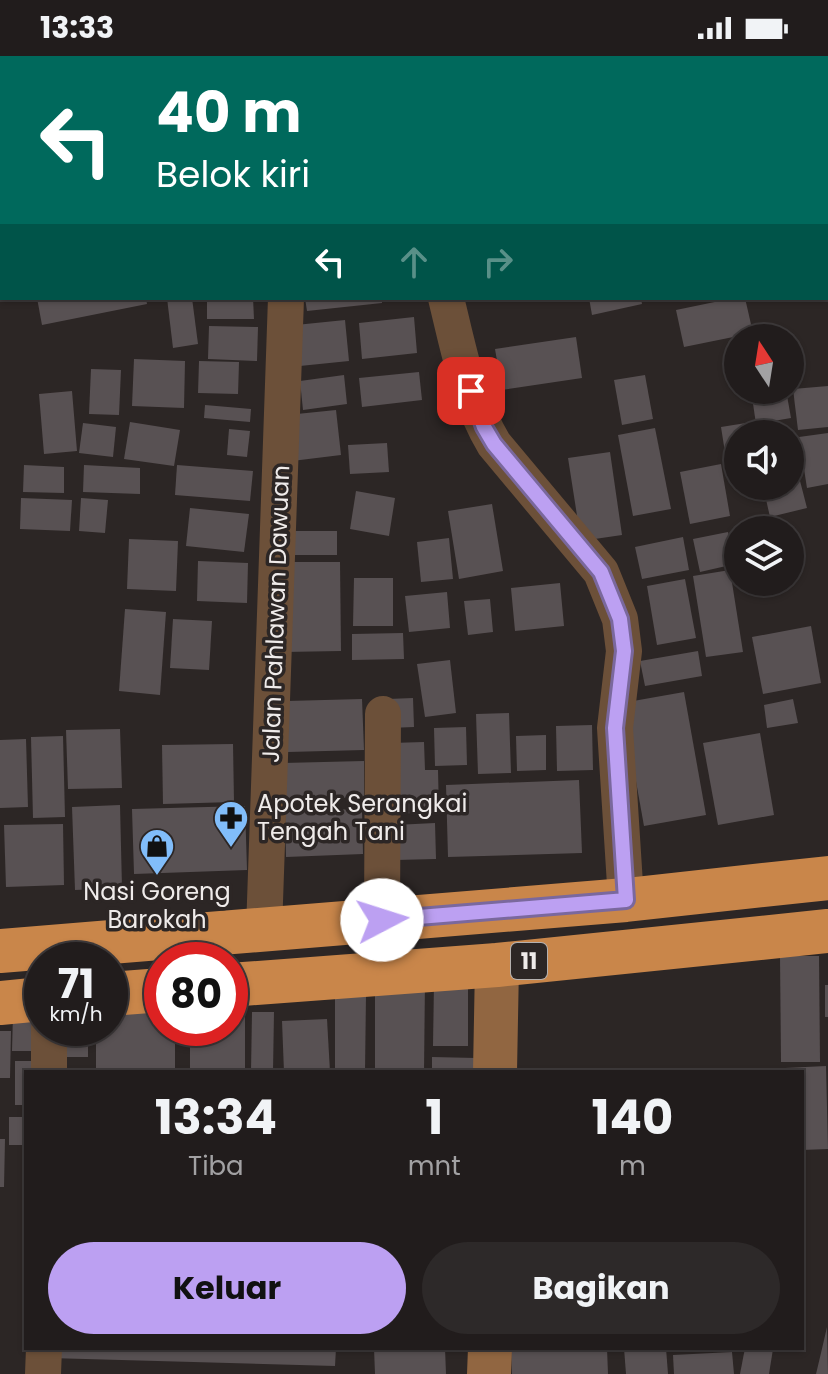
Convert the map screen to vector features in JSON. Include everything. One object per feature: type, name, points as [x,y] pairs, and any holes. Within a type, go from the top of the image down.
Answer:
[{"type":"highway","name":"11","points":[[0,951],[626,900],[828,878]]},
{"type":"highway","name":"11","points":[[248,984],[497,965],[828,931]]},
{"type":"highway","points":[[0,1003],[24,1001]]},
{"type":"street","name":"Jalan Pahlawan Dawuan","points":[[264,930],[286,300]]},
{"type":"street","points":[[447,300],[484,427],[494,444],[601,572],[620,619],[624,651],[615,728],[626,900]]},
{"type":"street","points":[[382,920],[383,714]]},
{"type":"street","points":[[495,1070],[497,965]]},
{"type":"street","points":[[49,1046],[49,1070]]},
{"type":"street","points":[[43,1374],[44,1350]]},
{"type":"street","points":[[489,1374],[490,1350]]},
{"type":"building","points":[[37,300],[146,300],[147,304],[42,325]]},
{"type":"building","points":[[167,300],[192,300],[198,344],[173,348]]},
{"type":"building","points":[[207,300],[253,300],[254,319],[207,319]]},
{"type":"building","points":[[305,300],[382,300],[382,303],[307,311]]},
{"type":"building","points":[[589,300],[641,300],[642,304],[592,315]]},
{"type":"building","points":[[724,300],[745,300],[751,324],[724,324],[724,339],[684,347],[676,310]]},
{"type":"building","points":[[414,317],[417,353],[362,359],[359,323]]},
{"type":"building","points":[[345,320],[349,361],[290,367],[286,326]]},
{"type":"building","points":[[209,326],[258,327],[257,361],[208,359]]},
{"type":"building","points":[[576,337],[582,378],[502,390],[495,349]]},
{"type":"building","points":[[134,359],[185,361],[184,408],[132,406]]},
{"type":"building","points":[[199,361],[239,362],[238,394],[198,393]]},
{"type":"building","points":[[91,369],[121,370],[119,415],[89,414]]},
{"type":"building","points":[[419,372],[422,400],[362,407],[359,378]]},
{"type":"building","points":[[344,375],[347,404],[303,410],[300,381]]},
{"type":"building","points":[[645,375],[653,419],[622,425],[614,380]]},
{"type":"building","points":[[828,386],[828,427],[804,429],[804,420],[797,420],[795,404],[804,404],[804,388]]},
{"type":"building","points":[[72,391],[77,451],[44,454],[39,394]]},
{"type":"building","points":[[753,404],[788,404],[791,418],[755,420]]},
{"type":"building","points":[[205,405],[251,409],[250,422],[204,418]]},
{"type":"building","points":[[336,410],[341,455],[292,461],[287,415]]},
{"type":"building","points":[[130,422],[180,430],[174,466],[124,459]]},
{"type":"building","points":[[83,423],[116,427],[113,457],[79,453]]},
{"type":"building","points":[[655,428],[671,509],[633,516],[618,435]]},
{"type":"building","points":[[229,429],[250,431],[247,457],[227,455]]},
{"type":"building","points":[[828,433],[828,484],[807,488],[804,436]]},
{"type":"building","points":[[387,443],[389,472],[350,474],[348,445]]},
{"type":"building","points":[[610,452],[622,535],[581,541],[568,458]]},
{"type":"building","points":[[721,464],[724,500],[727,500],[730,516],[690,524],[680,472]]},
{"type":"building","points":[[24,465],[64,467],[64,493],[23,492]]},
{"type":"building","points":[[84,465],[140,468],[140,494],[83,492]]},
{"type":"building","points":[[177,465],[253,471],[250,501],[175,495]]},
{"type":"building","points":[[356,491],[395,498],[389,536],[350,529]]},
{"type":"building","points":[[804,496],[807,508],[770,516],[766,500],[804,500]]},
{"type":"building","points":[[21,498],[72,500],[70,531],[20,529]]},
{"type":"building","points":[[81,498],[108,500],[105,533],[79,531]]},
{"type":"building","points":[[492,504],[503,571],[459,579],[448,511]]},
{"type":"building","points":[[190,508],[249,514],[244,552],[186,546]]},
{"type":"building","points":[[280,531],[337,531],[337,555],[280,555]]},
{"type":"building","points":[[724,533],[724,567],[700,572],[693,539]]},
{"type":"building","points":[[683,537],[689,570],[642,579],[635,547]]},
{"type":"building","points":[[449,538],[453,579],[421,582],[417,542]]},
{"type":"building","points":[[129,539],[178,541],[176,591],[127,589]]},
{"type":"building","points":[[198,561],[248,563],[247,603],[197,601]]},
{"type":"building","points":[[283,562],[340,562],[341,651],[284,652]]},
{"type":"building","points":[[724,571],[724,596],[734,596],[743,652],[706,657],[693,576]]},
{"type":"building","points":[[354,578],[393,578],[393,626],[353,626]]},
{"type":"building","points":[[685,579],[696,638],[657,645],[647,586]]},
{"type":"building","points":[[560,583],[564,626],[515,631],[511,588]]},
{"type":"building","points":[[447,592],[450,628],[409,632],[405,596]]},
{"type":"building","points":[[490,599],[493,632],[468,635],[464,601]]},
{"type":"building","points":[[125,609],[166,612],[160,695],[119,691]]},
{"type":"building","points":[[173,619],[212,621],[209,670],[170,668]]},
{"type":"building","points":[[811,626],[821,683],[763,694],[752,637]]},
{"type":"building","points":[[403,633],[404,659],[352,660],[352,634]]},
{"type":"building","points":[[698,651],[702,676],[645,686],[640,661]]},
{"type":"building","points":[[450,660],[456,713],[425,717],[417,664]]},
{"type":"building","points":[[684,692],[706,815],[644,826],[622,703]]},
{"type":"building","points":[[413,698],[414,727],[389,728],[388,699]]},
{"type":"building","points":[[362,699],[364,750],[288,752],[287,701]]},
{"type":"building","points":[[793,699],[798,723],[767,728],[764,705]]},
{"type":"building","points":[[509,713],[511,773],[478,774],[476,714]]},
{"type":"building","points":[[592,725],[593,770],[557,771],[556,726]]},
{"type":"building","points":[[466,727],[467,765],[435,766],[434,728]]},
{"type":"building","points":[[120,729],[122,788],[68,789],[66,730]]},
{"type":"building","points":[[760,733],[774,815],[718,825],[703,743]]},
{"type":"building","points":[[546,735],[546,770],[517,771],[516,736]]},
{"type":"building","points":[[63,736],[65,817],[33,818],[31,737]]},
{"type":"building","points":[[26,739],[28,807],[0,808],[0,740]]},
{"type":"building","points":[[424,742],[425,770],[438,770],[439,812],[393,814],[391,743]]},
{"type":"building","points":[[233,744],[234,802],[163,804],[162,745]]},
{"type":"building","points":[[364,761],[364,797],[284,800],[283,763]]},
{"type":"building","points":[[579,780],[582,853],[448,857],[446,785]]},
{"type":"building","points":[[120,805],[122,888],[75,890],[72,807]]},
{"type":"building","points":[[245,806],[247,870],[134,874],[132,809]]},
{"type":"building","points":[[362,809],[363,854],[286,857],[285,811]]},
{"type":"building","points":[[435,823],[436,859],[396,860],[395,825]]},
{"type":"building","points":[[63,824],[64,885],[6,887],[4,825]]},
{"type":"building","points":[[780,956],[819,956],[820,1062],[781,1062]]},
{"type":"building","points":[[375,980],[425,980],[424,1070],[375,1070]]},
{"type":"building","points":[[468,982],[468,1046],[433,1046],[434,983]]},
{"type":"building","points":[[825,985],[828,985],[828,1017],[825,1017]]},
{"type":"building","points":[[335,995],[366,995],[365,1070],[335,1070]]},
{"type":"building","points":[[128,1005],[144,1005],[144,1046],[175,1046],[175,1070],[96,1070],[96,1046],[128,1046]]},
{"type":"building","points":[[252,1012],[274,1012],[273,1070],[251,1070]]},
{"type":"building","points":[[13,1014],[24,1014],[24,1046],[43,1046],[43,1051],[12,1051]]},
{"type":"building","points":[[327,1019],[330,1070],[284,1070],[282,1021]]},
{"type":"building","points":[[0,1031],[11,1031],[10,1078],[0,1078]]},
{"type":"building","points":[[55,1046],[88,1046],[88,1057],[55,1057]]},
{"type":"building","points":[[190,1046],[245,1046],[245,1070],[190,1070]]},
{"type":"building","points":[[432,1057],[476,1058],[476,1070],[432,1070]]},
{"type":"building","points":[[15,1061],[42,1061],[42,1070],[24,1070],[24,1105],[15,1105]]},
{"type":"building","points":[[826,1066],[828,1149],[804,1150],[804,1070],[785,1068]]},
{"type":"building","points":[[9,1117],[24,1117],[24,1145],[9,1145]]},
{"type":"building","points":[[0,1139],[5,1139],[4,1187],[0,1187]]},
{"type":"building","points":[[827,1327],[828,1374],[816,1374],[821,1353]]},
{"type":"building","points":[[49,1350],[336,1350],[335,1366],[49,1358]]},
{"type":"building","points":[[374,1350],[445,1350],[446,1374],[375,1374]]},
{"type":"building","points":[[511,1350],[607,1350],[608,1374],[512,1374]]},
{"type":"building","points":[[624,1350],[666,1350],[668,1374],[626,1374]]},
{"type":"building","points":[[745,1350],[773,1350],[769,1374],[740,1374]]},
{"type":"building","points":[[732,1352],[734,1374],[674,1374],[673,1355]]},
{"type":"place","name":"Apotek Serangkai Tengah Tani","points":[[231,849]]},
{"type":"place","name":"Nasi Goreng Barokah","points":[[157,877]]},
{"type":"route","points":[[382,920],[626,900],[615,728],[624,651],[620,619],[601,572],[494,444],[484,427],[471,391]]}]
